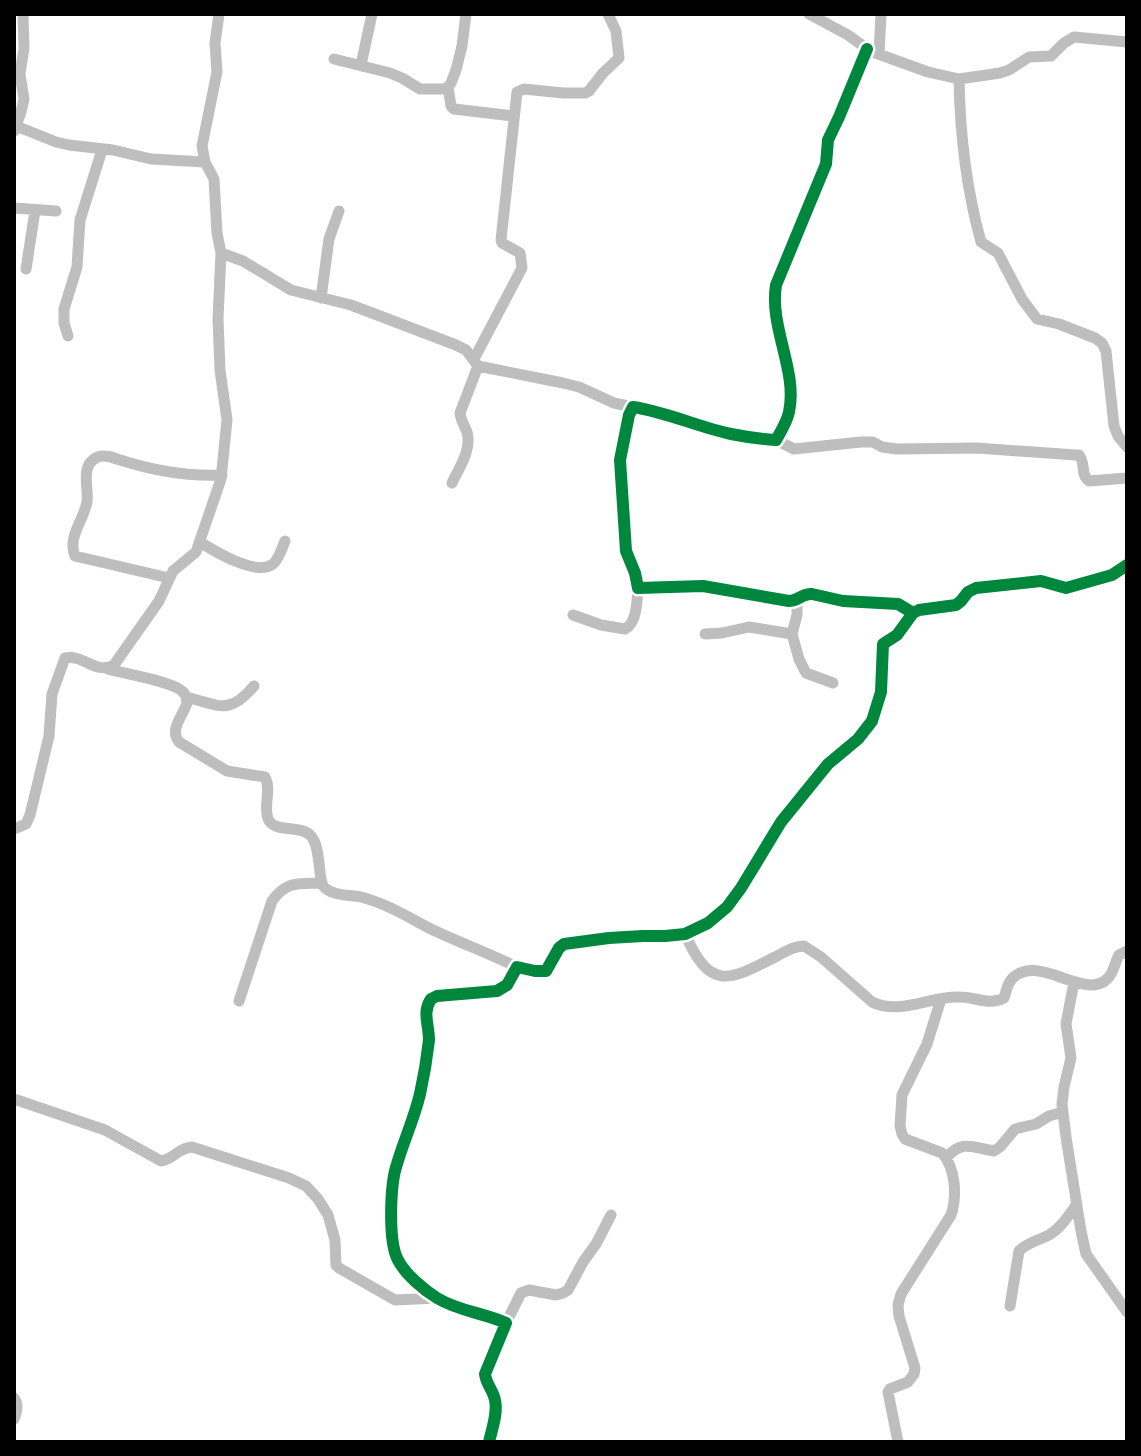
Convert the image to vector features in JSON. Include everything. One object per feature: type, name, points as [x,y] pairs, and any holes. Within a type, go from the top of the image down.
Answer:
[{"type":"street","points":[[23,14],[24,48],[20,74],[24,99],[15,128],[56,142],[151,159],[205,162]]},
{"type":"street","points":[[108,669],[159,601],[175,568],[196,552],[222,475],[227,420],[220,370],[218,319],[221,253],[214,179],[203,154],[203,135],[217,72],[215,43],[219,14]]},
{"type":"street","points":[[361,65],[372,14]]},
{"type":"street","points":[[466,14],[462,46],[448,87],[451,106],[454,109],[513,116]]},
{"type":"street","points":[[452,483],[466,453],[467,433],[460,413],[476,362],[522,268],[520,253],[501,240],[517,92],[521,89],[572,94],[589,91],[619,58],[616,31],[608,14]]},
{"type":"street","points":[[776,440],[790,411],[790,395],[776,314],[776,285],[826,164],[828,140],[873,52],[881,14]]},
{"type":"street","points":[[817,16],[873,52],[942,77],[959,79],[1000,73],[1029,57],[1051,56],[1074,37],[1127,42]]},
{"type":"street","points":[[334,59],[402,78],[420,89],[448,87]]},
{"type":"street","points":[[959,79],[964,167],[981,242],[998,253],[1022,299],[1037,319],[1059,324],[1102,343],[1106,351],[1114,426],[1127,447]]},
{"type":"street","points":[[68,336],[64,309],[77,267],[80,220],[102,150]]},
{"type":"street","points":[[14,208],[56,211]]},
{"type":"street","points":[[26,269],[35,211]]},
{"type":"street","points":[[321,298],[329,239],[339,211]]},
{"type":"street","points":[[221,253],[243,261],[291,290],[351,305],[456,345],[466,350],[476,362],[579,387],[614,403],[652,410],[730,434],[776,440],[794,449],[873,442],[897,449],[977,448],[1079,455],[1083,460],[1084,475],[1089,481],[1127,478]]},
{"type":"street","points":[[573,615],[625,629],[633,622],[638,588],[626,551],[620,460],[633,407]]},
{"type":"street","points":[[169,578],[75,556],[73,538],[87,504],[87,472],[91,461],[110,456],[141,467],[170,472],[222,475]]},
{"type":"street","points":[[200,542],[227,558],[263,568],[276,561],[285,541]]},
{"type":"street","points":[[14,829],[26,824],[49,736],[52,694],[65,658],[75,656],[102,669],[179,689],[187,703],[175,737],[227,771],[265,777],[268,781],[267,811],[270,822],[311,835],[317,848],[322,883],[327,890],[383,904],[517,967],[546,971],[564,944],[685,934],[708,923],[727,907],[786,816],[828,764],[872,721],[881,692],[883,644],[897,635],[913,613],[956,605],[976,588],[1041,581],[1066,588],[1112,575],[1127,565]]},
{"type":"street","points":[[638,588],[703,586],[789,601],[812,594],[843,601],[898,604],[913,613]]},
{"type":"street","points":[[797,600],[792,634],[795,648],[806,673],[833,683]]},
{"type":"street","points":[[705,634],[749,627],[792,634]]},
{"type":"street","points":[[186,697],[231,706],[254,686]]},
{"type":"street","points":[[239,1001],[272,901],[285,886],[322,883]]},
{"type":"street","points":[[685,934],[703,966],[717,976],[739,974],[791,948],[804,946],[872,1002],[903,1006],[958,996],[998,1001],[1004,998],[1009,982],[1024,972],[1045,972],[1092,985],[1101,983],[1108,978],[1119,955],[1127,951]]},
{"type":"street","points":[[506,1323],[437,1298],[417,1281],[396,1257],[392,1199],[396,1167],[409,1134],[424,1072],[429,1035],[426,1012],[431,999],[497,991],[504,988],[517,967]]},
{"type":"street","points":[[1074,982],[1067,1012],[1071,1058],[1064,1087],[1063,1112],[1077,1204],[1086,1254],[1127,1312]]},
{"type":"street","points":[[898,1442],[888,1392],[908,1382],[915,1368],[903,1336],[898,1305],[907,1283],[955,1205],[947,1157],[905,1139],[900,1131],[902,1095],[927,1044],[941,999]]},
{"type":"street","points":[[14,1099],[105,1130],[161,1161],[192,1147],[301,1182],[328,1215],[339,1268],[395,1300],[437,1298]]},
{"type":"street","points":[[947,1157],[960,1146],[994,1151],[1015,1129],[1063,1112]]},
{"type":"street","points":[[1010,1306],[1019,1251],[1025,1245],[1047,1237],[1077,1204]]},
{"type":"street","points":[[489,1442],[496,1407],[485,1374],[521,1293],[529,1290],[556,1295],[568,1290],[611,1215]]},
{"type":"street","points":[[14,1398],[17,1412],[14,1419]]},
{"type":"cycle path","points":[[867,49],[828,140],[826,164],[776,285],[776,317],[791,396],[785,423],[776,440],[765,439],[719,431],[633,407],[620,460],[626,551],[638,588],[703,586],[789,601],[812,594],[843,601],[898,604],[913,613]]},
{"type":"cycle path","points":[[489,1442],[496,1405],[485,1374],[506,1323],[454,1306],[426,1291],[401,1265],[393,1240],[391,1213],[395,1173],[421,1087],[429,1040],[427,1009],[431,999],[497,991],[507,985],[517,967],[546,971],[564,944],[685,934],[708,923],[727,907],[781,822],[828,764],[858,739],[872,721],[881,692],[883,644],[897,635],[913,613],[956,605],[976,588],[1041,581],[1066,588],[1112,575],[1127,565]]}]
